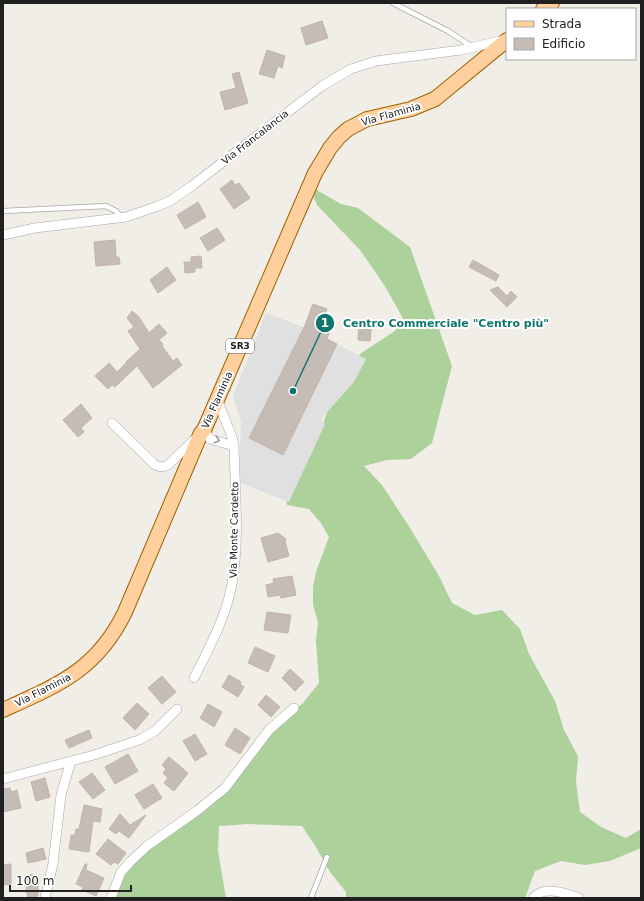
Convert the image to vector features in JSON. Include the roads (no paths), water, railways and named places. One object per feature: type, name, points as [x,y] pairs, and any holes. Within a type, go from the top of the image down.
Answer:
[{"type":"main road","name":"Via Flaminia","points":[[3,710],[57,685],[68,678],[96,656],[110,639],[125,612],[202,432],[218,415],[217,399],[315,173],[335,142],[348,129],[363,121],[381,115],[411,109],[435,99],[506,41]]},
{"type":"street","name":"Via Francalancia","points":[[3,236],[35,228],[121,217],[140,213],[170,201],[315,91],[351,69],[369,62],[461,50],[506,40]]},
{"type":"street","name":"Via Monte Cardetto","points":[[194,678],[226,608],[232,584],[236,530],[234,446],[232,437],[218,415]]},
{"type":"street","points":[[112,423],[155,465],[163,467],[170,463],[202,432],[210,438],[234,446]]},
{"type":"street","points":[[111,898],[122,872],[131,861],[147,846],[198,810],[225,788],[269,730],[294,708]]},
{"type":"street","points":[[3,779],[71,762],[148,736],[162,725],[177,709]]},
{"type":"street","points":[[45,898],[54,857],[61,795],[71,762]]},
{"type":"street","points":[[533,898],[538,893],[548,891],[579,898]]},
{"type":"lane","points":[[393,3],[448,31],[473,47]]},
{"type":"lane","points":[[3,211],[106,206],[116,211],[121,217]]},
{"type":"lane","points":[[311,898],[327,856]]},
{"type":"place","name":"Centro Commerciale \"Centro più\"","points":[[293,391]]}]
